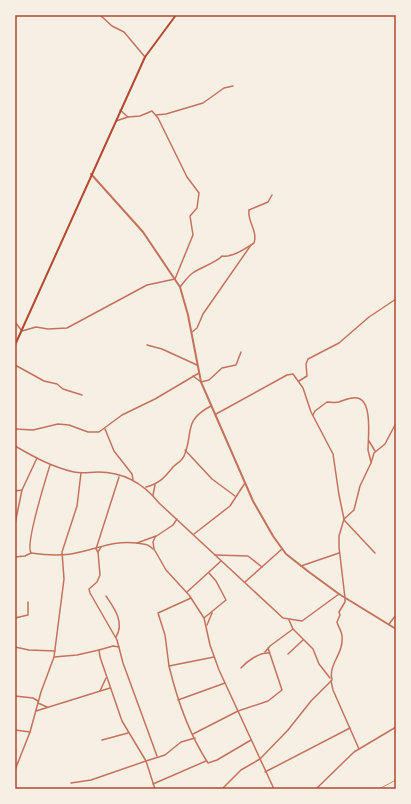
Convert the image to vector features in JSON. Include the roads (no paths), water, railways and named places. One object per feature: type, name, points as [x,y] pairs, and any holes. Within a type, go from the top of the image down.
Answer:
[{"type":"main road","points":[[15,345],[145,57],[176,15]]},
{"type":"street","points":[[100,15],[112,26],[124,32],[145,57]]},
{"type":"street","points":[[156,115],[166,114],[203,103],[224,88],[233,86]]},
{"type":"street","points":[[120,110],[128,117]]},
{"type":"street","points":[[116,121],[128,117],[140,116],[150,111],[156,115],[187,177],[200,195],[197,208],[190,216],[192,235],[175,279]]},
{"type":"street","points":[[91,174],[143,232],[180,287],[199,373],[211,406],[262,519],[282,549],[301,566],[339,594],[396,629]]},
{"type":"street","points":[[191,332],[197,328],[203,314],[251,245],[254,243],[256,238],[248,214],[249,210],[268,202],[272,195]]},
{"type":"street","points":[[180,287],[192,273],[209,263],[218,260],[222,256],[226,257],[251,245]]},
{"type":"street","points":[[15,322],[22,331],[36,327],[48,329],[67,328],[147,285],[175,279]]},
{"type":"street","points":[[299,381],[307,376],[306,364],[308,359],[339,342],[369,317],[396,299]]},
{"type":"street","points":[[147,345],[166,350],[197,365]]},
{"type":"street","points":[[193,376],[202,382],[209,380],[222,368],[236,365],[240,352]]},
{"type":"street","points":[[15,365],[44,381],[57,384],[63,389],[82,396]]},
{"type":"street","points":[[15,429],[33,430],[58,424],[69,425],[91,432],[99,432],[122,415],[155,399],[199,373]]},
{"type":"street","points":[[215,415],[290,374],[299,381],[311,412],[333,454],[338,495],[344,520],[340,536],[340,552],[345,598],[337,622],[342,634],[340,655],[332,666],[330,673],[333,690],[360,749]]},
{"type":"street","points":[[311,412],[315,411],[327,402],[335,403],[347,398],[359,398],[364,402],[370,428],[368,453],[372,462]]},
{"type":"street","points":[[146,487],[155,485],[168,475],[184,457],[191,426],[195,418],[211,406]]},
{"type":"street","points":[[313,415],[315,411]]},
{"type":"street","points":[[344,520],[354,510],[360,486],[372,462],[375,451],[385,444],[396,423]]},
{"type":"street","points":[[105,429],[112,448],[132,474],[133,480]]},
{"type":"street","points":[[368,440],[375,451]]},
{"type":"street","points":[[15,446],[50,465],[81,473],[100,472],[119,476],[133,480],[146,487],[176,519],[194,534],[221,562],[245,582],[280,616],[288,620],[302,621],[339,594]]},
{"type":"street","points":[[185,450],[212,479],[236,496]]},
{"type":"street","points":[[15,524],[22,490],[37,458]]},
{"type":"street","points":[[31,553],[30,546],[34,520],[50,465]]},
{"type":"street","points":[[15,770],[30,732],[38,702],[54,657],[64,579],[61,555],[77,506],[81,473]]},
{"type":"street","points":[[96,549],[119,476]]},
{"type":"street","points":[[194,534],[230,506],[245,483]]},
{"type":"street","points":[[153,495],[155,485]]},
{"type":"street","points":[[15,491],[22,490]]},
{"type":"street","points":[[135,543],[156,536],[173,525],[176,519]]},
{"type":"street","points":[[344,520],[375,553]]},
{"type":"street","points":[[156,536],[153,542],[155,550],[166,570],[191,598],[204,618],[214,657],[274,789]]},
{"type":"street","points":[[15,557],[31,553],[61,555],[96,549],[106,544],[122,542],[147,544],[155,550]]},
{"type":"street","points":[[98,552],[101,547]]},
{"type":"street","points":[[96,549],[98,552],[100,575],[97,582],[90,588],[89,591],[116,639],[123,663],[157,756]]},
{"type":"street","points":[[245,582],[282,549]]},
{"type":"street","points":[[301,566],[340,552]]},
{"type":"street","points":[[215,555],[248,556],[262,567]]},
{"type":"street","points":[[186,592],[221,562]]},
{"type":"street","points":[[204,618],[212,614],[224,603],[226,598],[209,573]]},
{"type":"street","points":[[106,596],[117,612],[119,620],[119,632],[114,646]]},
{"type":"street","points":[[191,598],[158,613],[165,635],[169,666],[178,700],[187,725],[209,764],[251,740]]},
{"type":"street","points":[[15,618],[28,615],[28,602]]},
{"type":"street","points":[[207,625],[212,614]]},
{"type":"street","points":[[389,624],[396,615]]},
{"type":"street","points":[[288,620],[293,629],[313,649],[319,664],[332,680]]},
{"type":"street","points":[[242,668],[247,662],[265,652],[293,629]]},
{"type":"street","points":[[288,654],[303,640]]},
{"type":"street","points":[[54,657],[77,655],[114,646],[119,647]]},
{"type":"street","points":[[15,647],[55,651]]},
{"type":"street","points":[[193,734],[238,711],[268,701],[282,690],[268,648]]},
{"type":"street","points":[[99,650],[106,677],[128,733],[146,761],[155,789]]},
{"type":"street","points":[[265,652],[269,653]]},
{"type":"street","points":[[169,666],[214,657]]},
{"type":"street","points":[[100,691],[106,677]]},
{"type":"street","points":[[222,789],[241,770],[260,760],[288,730],[311,701],[332,680]]},
{"type":"street","points":[[178,700],[225,683]]},
{"type":"street","points":[[36,710],[54,706],[63,701],[110,688]]},
{"type":"street","points":[[15,696],[33,698],[47,707]]},
{"type":"street","points":[[316,789],[360,749],[396,727]]},
{"type":"street","points":[[265,772],[350,728]]},
{"type":"street","points":[[15,730],[30,732]]},
{"type":"street","points":[[102,740],[128,733]]},
{"type":"street","points":[[71,783],[91,780],[157,756],[165,755],[180,742],[195,738]]},
{"type":"street","points":[[153,784],[206,761]]},
{"type":"railway","points":[[379,789],[396,780]]}]
